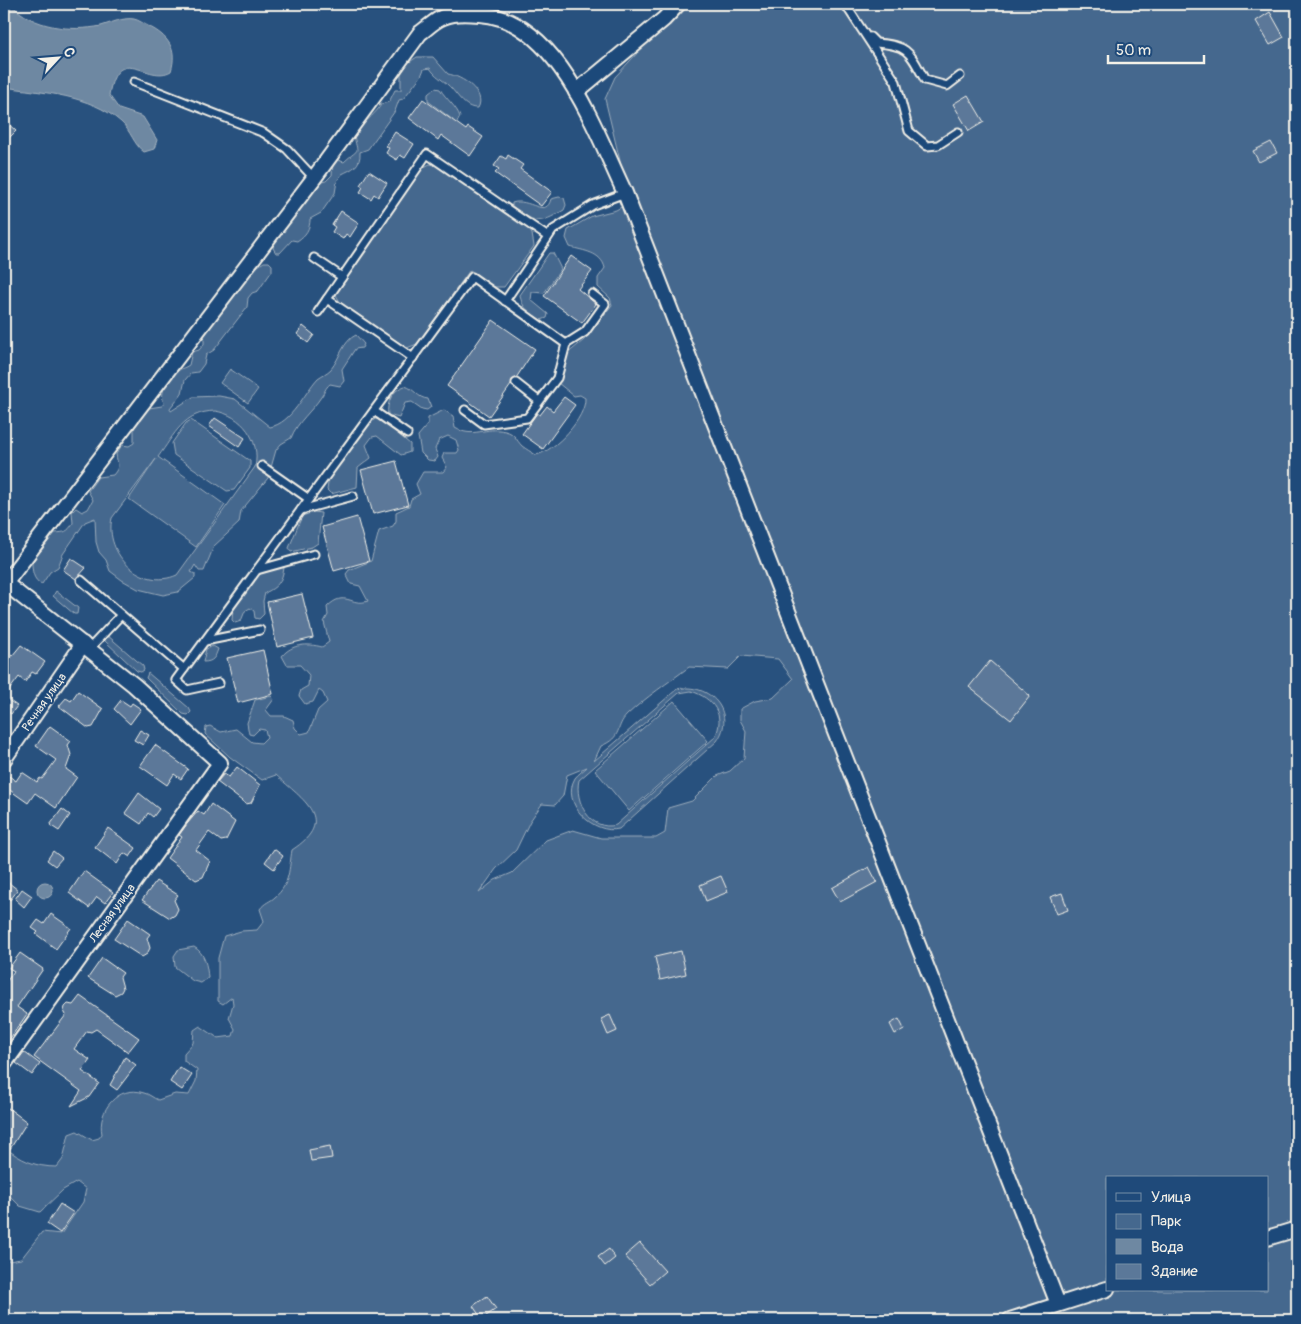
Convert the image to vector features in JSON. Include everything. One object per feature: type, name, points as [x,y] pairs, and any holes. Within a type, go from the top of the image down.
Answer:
[{"type":"street","points":[[576,92],[664,19],[678,4]]},
{"type":"street","points":[[86,646],[5,584],[314,178],[420,33],[440,18],[462,12],[488,14],[510,21],[534,37],[552,56],[576,92],[625,193],[1058,1304]]},
{"type":"street","name":"Речная улица","points":[[4,759],[86,646]]},
{"type":"street","name":"Лесная улица","points":[[4,1064],[220,763],[134,684],[86,646]]},
{"type":"street","points":[[1268,1238],[1297,1229]]},
{"type":"street","points":[[1010,1320],[1106,1289]]},
{"type":"lane","points":[[845,4],[896,82],[909,131],[927,146],[938,145],[958,132]]},
{"type":"lane","points":[[861,28],[876,43],[897,44],[912,57],[925,80],[947,86],[960,76]]},
{"type":"lane","points":[[134,82],[264,134],[287,149],[314,178]]},
{"type":"lane","points":[[318,312],[427,154],[548,238]]},
{"type":"lane","points":[[504,301],[553,230],[593,205],[625,193]]},
{"type":"lane","points":[[314,258],[342,277]]},
{"type":"lane","points":[[219,683],[187,690],[176,680],[472,277],[566,344]]},
{"type":"lane","points":[[465,410],[484,424],[526,418],[557,378],[566,344],[585,332],[605,304],[592,294]]},
{"type":"lane","points":[[327,299],[412,358]]},
{"type":"lane","points":[[516,384],[540,401]]},
{"type":"lane","points":[[374,411],[407,434]]},
{"type":"lane","points":[[262,466],[310,499]]},
{"type":"lane","points":[[302,510],[353,496]]},
{"type":"lane","points":[[257,570],[314,554]]},
{"type":"lane","points":[[81,580],[184,669]]},
{"type":"lane","points":[[86,646],[121,615]]},
{"type":"lane","points":[[205,642],[260,630]]},
{"type":"green space","points":[[683,4],[1297,4],[1297,1320],[4,1320],[4,1252],[9,1261],[21,1259],[42,1232],[61,1234],[83,1202],[86,1189],[77,1182],[63,1190],[40,1212],[20,1206],[4,1190],[4,1147],[16,1156],[29,1162],[42,1166],[57,1167],[63,1159],[69,1134],[77,1131],[92,1140],[99,1138],[102,1134],[101,1125],[106,1109],[118,1096],[126,1092],[135,1091],[158,1100],[175,1094],[189,1095],[196,1081],[197,1070],[184,1061],[184,1053],[193,1043],[194,1030],[200,1026],[218,1038],[233,1036],[235,1029],[229,1018],[233,1004],[232,997],[223,1004],[218,1001],[218,958],[224,936],[241,931],[257,930],[264,921],[260,909],[284,887],[292,850],[306,839],[313,829],[314,820],[311,811],[296,793],[276,775],[262,780],[230,757],[205,734],[206,727],[210,726],[221,732],[236,729],[252,742],[261,743],[267,737],[265,730],[259,729],[253,735],[249,734],[247,723],[255,700],[271,696],[274,699],[266,710],[271,716],[284,716],[293,720],[295,728],[301,734],[309,732],[318,710],[327,702],[323,693],[319,690],[313,702],[305,704],[299,696],[301,690],[308,686],[309,675],[300,665],[287,665],[282,656],[295,647],[311,645],[322,647],[329,642],[324,622],[328,615],[327,607],[333,602],[339,599],[357,602],[368,601],[360,586],[351,584],[346,574],[349,570],[371,561],[379,531],[393,526],[396,521],[396,512],[409,506],[411,499],[420,494],[416,484],[423,472],[443,472],[447,467],[442,458],[444,453],[457,453],[459,450],[456,440],[448,436],[439,440],[435,449],[438,457],[435,461],[428,460],[421,453],[418,436],[428,424],[428,418],[444,410],[453,416],[455,428],[468,432],[498,430],[508,432],[522,446],[536,455],[552,447],[560,440],[575,424],[580,415],[585,398],[580,395],[574,396],[558,383],[567,354],[584,340],[612,305],[610,298],[598,287],[598,278],[605,268],[603,263],[596,255],[570,247],[566,238],[568,230],[592,216],[616,210],[630,202],[605,99],[615,77]],"holes":[[[741,656],[778,659],[793,679],[773,698],[755,701],[740,709],[740,720],[746,731],[744,758],[730,771],[717,776],[692,801],[668,808],[665,833],[656,838],[601,838],[573,830],[546,840],[512,873],[495,880],[479,893],[496,869],[516,850],[530,821],[542,804],[555,805],[563,796],[567,775],[587,767],[575,778],[572,788],[572,798],[576,807],[582,816],[599,827],[609,830],[619,829],[717,741],[724,720],[722,710],[717,702],[700,690],[689,688],[677,689],[594,761],[601,746],[613,739],[627,715],[689,667],[728,669]],[[691,691],[699,694],[711,703],[718,715],[719,722],[715,737],[616,825],[607,826],[599,824],[592,819],[586,813],[579,797],[579,780],[679,693]]]},
{"type":"green space","points":[[417,57],[433,57],[448,74],[466,81],[479,96],[478,108],[473,108],[461,100],[430,68],[424,69],[421,76],[403,99],[399,100],[395,111],[368,149],[360,152],[357,164],[342,174],[337,181],[335,193],[321,213],[310,219],[305,234],[297,241],[292,240],[280,253],[276,253],[273,248],[275,239],[317,183],[326,181],[332,175],[333,164],[338,160],[344,162],[356,152],[354,134],[381,104],[389,102],[395,90],[401,90],[401,74],[408,63]]},
{"type":"green space","points":[[435,88],[440,89],[460,117],[452,132],[446,138],[443,136],[453,120],[428,101],[428,94]]},
{"type":"green space","points":[[430,164],[437,165],[528,228],[532,234],[534,246],[504,287],[494,287],[470,270],[417,344],[407,348],[340,302],[336,295],[420,169]]},
{"type":"green space","points":[[564,198],[566,205],[564,210],[543,220],[533,219],[512,206],[512,203],[518,202],[545,207],[549,205],[551,199]]},
{"type":"green space","points":[[549,253],[553,253],[561,269],[544,293],[532,292],[531,300],[548,314],[547,318],[541,320],[525,307],[520,295]]},
{"type":"green space","points":[[264,262],[269,262],[272,265],[272,271],[258,291],[252,293],[248,298],[247,307],[214,350],[206,355],[204,364],[198,372],[191,373],[185,380],[182,393],[170,408],[171,411],[193,397],[219,396],[235,399],[270,427],[278,424],[291,414],[318,378],[331,369],[345,345],[356,335],[364,344],[362,348],[355,349],[342,369],[344,381],[340,386],[330,384],[328,386],[291,438],[281,444],[276,450],[268,478],[241,511],[239,523],[214,546],[204,571],[199,571],[195,565],[191,572],[195,574],[195,578],[178,592],[163,595],[138,589],[110,571],[106,560],[99,552],[96,542],[95,518],[85,522],[63,554],[58,567],[50,572],[42,584],[39,583],[34,575],[32,562],[55,533],[64,532],[69,529],[73,523],[72,512],[76,508],[82,512],[88,509],[93,500],[88,491],[98,477],[113,475],[118,465],[116,454],[122,445],[129,446],[134,443],[134,428],[149,408],[162,406],[164,403],[163,394],[168,381],[179,370],[189,365],[192,352],[199,350],[204,344],[204,335],[255,268]],"holes":[[[215,411],[225,413],[241,423],[252,438],[255,447],[255,467],[177,575],[164,579],[151,578],[139,573],[128,566],[114,544],[111,531],[112,518],[156,459],[129,499],[196,547],[225,505],[158,457],[187,420],[204,412]]]},
{"type":"green space","points":[[230,369],[258,389],[248,403],[220,383]]},
{"type":"green space","points":[[405,386],[421,397],[428,399],[431,407],[427,410],[412,402],[405,403],[399,418],[388,415],[391,397],[397,390]]},
{"type":"green space","points":[[191,420],[250,461],[250,468],[234,490],[227,491],[174,455],[172,443],[186,423]]},
{"type":"green space","points":[[371,420],[381,420],[410,444],[410,452],[401,455],[377,436],[372,437],[366,445],[371,458],[358,468],[357,487],[331,494],[327,490],[329,477]]},
{"type":"green space","points":[[314,512],[321,513],[318,543],[312,547],[291,552],[289,548],[302,516]]},
{"type":"green space","points":[[280,567],[284,568],[282,577],[273,589],[265,593],[263,601],[264,614],[259,619],[255,618],[254,611],[250,608],[245,611],[241,621],[235,623],[232,620],[233,609],[258,574]]},
{"type":"green space","points":[[56,591],[78,608],[77,614],[74,614],[53,596]]},
{"type":"green space","points":[[107,635],[143,666],[144,670],[141,672],[137,671],[105,641]]},
{"type":"green space","points":[[213,646],[218,649],[215,657],[203,662],[206,649]]},
{"type":"green space","points":[[148,673],[189,708],[191,712],[188,715],[183,714],[146,678]]},
{"type":"green space","points":[[674,701],[708,741],[629,811],[595,770]]},
{"type":"green space","points":[[194,947],[203,956],[207,969],[208,978],[201,983],[193,981],[175,967],[174,956],[178,950]]},
{"type":"water","points":[[4,4],[11,4],[30,18],[53,26],[90,28],[134,19],[161,34],[170,44],[172,50],[173,63],[171,71],[162,74],[127,67],[119,70],[113,79],[109,95],[119,109],[143,117],[157,140],[154,149],[144,152],[121,122],[95,106],[65,96],[4,87]]},
{"type":"water","points":[[42,882],[48,882],[53,887],[51,896],[42,898],[37,893],[37,887]]},
{"type":"building","points":[[1270,12],[1284,37],[1270,45],[1256,21]]},
{"type":"building","points":[[968,95],[984,122],[969,131],[953,104]]},
{"type":"building","points":[[423,99],[466,130],[468,127],[483,137],[470,156],[441,135],[438,140],[409,118]]},
{"type":"building","points":[[4,120],[16,131],[4,143]]},
{"type":"building","points":[[395,132],[414,144],[405,158],[400,155],[397,160],[386,153],[389,148],[386,146]]},
{"type":"building","points":[[1271,142],[1277,153],[1259,162],[1253,151]]},
{"type":"building","points":[[508,155],[523,165],[520,169],[552,192],[541,206],[495,173],[499,169],[494,166],[501,156],[506,159]]},
{"type":"building","points":[[369,171],[387,183],[378,197],[374,194],[371,199],[360,192],[363,187],[360,185]]},
{"type":"building","points":[[341,211],[359,223],[350,237],[346,234],[343,239],[332,232],[335,227],[332,225]]},
{"type":"building","points":[[571,256],[592,271],[578,289],[596,304],[582,323],[544,296]]},
{"type":"building","points":[[493,320],[535,349],[489,416],[447,386]]},
{"type":"building","points":[[303,326],[314,335],[308,343],[297,334]]},
{"type":"building","points":[[564,397],[575,405],[543,449],[522,434],[537,413],[540,415],[547,406],[553,411]]},
{"type":"building","points":[[215,418],[245,438],[239,447],[209,426]]},
{"type":"building","points":[[396,461],[408,505],[373,514],[361,470]]},
{"type":"building","points":[[357,517],[369,561],[334,571],[322,527]]},
{"type":"building","points":[[71,558],[86,568],[76,579],[63,570]]},
{"type":"building","points":[[302,594],[313,638],[277,647],[267,602]]},
{"type":"building","points":[[21,645],[45,662],[36,674],[32,672],[25,682],[19,677],[4,697],[4,650],[12,656]]},
{"type":"building","points":[[263,650],[273,694],[238,703],[227,658]]},
{"type":"building","points":[[990,661],[1030,696],[1011,720],[969,687]]},
{"type":"building","points":[[78,691],[103,709],[93,727],[88,728],[59,706],[66,698],[71,701]]},
{"type":"building","points":[[4,697],[17,706],[11,714],[4,709]]},
{"type":"building","points":[[121,700],[130,706],[132,703],[141,709],[130,724],[114,709]]},
{"type":"building","points":[[50,726],[71,741],[68,745],[71,755],[66,769],[77,777],[56,808],[35,793],[28,803],[4,786],[9,776],[16,781],[22,772],[37,782],[40,778],[42,779],[56,760],[36,746]]},
{"type":"building","points":[[140,730],[149,735],[143,745],[134,740]]},
{"type":"building","points":[[155,745],[188,769],[181,779],[174,774],[167,785],[140,766]]},
{"type":"building","points":[[237,767],[260,785],[251,803],[246,804],[217,782],[224,774],[229,777]]},
{"type":"building","points":[[139,793],[159,809],[153,817],[148,813],[141,824],[125,813]]},
{"type":"building","points":[[211,804],[235,822],[226,840],[221,841],[209,832],[196,850],[210,861],[203,877],[196,880],[167,858],[182,837],[179,835],[187,824],[198,811],[204,815]]},
{"type":"building","points":[[62,809],[70,815],[59,831],[50,825]]},
{"type":"building","points":[[108,828],[136,848],[130,857],[124,853],[117,864],[95,847]]},
{"type":"building","points":[[274,849],[283,856],[274,869],[265,862]]},
{"type":"building","points":[[53,851],[62,858],[55,866],[47,860]]},
{"type":"building","points":[[869,867],[877,882],[840,902],[832,888]]},
{"type":"building","points":[[84,871],[113,892],[105,903],[97,897],[89,908],[69,893]]},
{"type":"building","points":[[721,876],[728,892],[706,901],[700,885]]},
{"type":"building","points":[[4,879],[18,890],[10,900],[4,895]]},
{"type":"building","points":[[156,881],[178,895],[174,900],[178,909],[175,915],[170,918],[142,900]]},
{"type":"building","points":[[22,889],[32,896],[24,907],[15,899]]},
{"type":"building","points":[[1062,893],[1068,910],[1057,914],[1050,897]]},
{"type":"building","points":[[51,914],[71,928],[56,949],[36,934],[38,932],[32,928],[38,920],[44,924]]},
{"type":"building","points":[[128,919],[150,934],[147,938],[150,948],[147,954],[142,957],[114,939]]},
{"type":"building","points":[[681,951],[686,974],[660,980],[655,957]]},
{"type":"building","points":[[20,953],[43,969],[17,1007],[27,1014],[4,1047],[4,985],[14,971],[9,968]]},
{"type":"building","points":[[102,958],[123,973],[120,977],[123,988],[121,992],[115,995],[88,978]]},
{"type":"building","points":[[80,996],[139,1038],[128,1052],[96,1029],[91,1032],[87,1031],[74,1049],[90,1060],[82,1071],[99,1083],[89,1097],[71,1106],[81,1091],[34,1057],[66,1015],[65,1007],[68,1004],[73,1005]]},
{"type":"building","points":[[610,1015],[617,1031],[608,1035],[601,1019]]},
{"type":"building","points":[[899,1019],[904,1029],[895,1034],[890,1024]]},
{"type":"building","points":[[24,1052],[40,1064],[32,1075],[16,1063]]},
{"type":"building","points":[[125,1057],[136,1065],[117,1090],[110,1085]]},
{"type":"building","points":[[179,1067],[192,1075],[182,1090],[170,1082]]},
{"type":"building","points":[[4,1105],[27,1122],[10,1149],[4,1145]]},
{"type":"building","points":[[330,1146],[332,1158],[311,1161],[309,1150]]},
{"type":"building","points":[[60,1204],[74,1213],[60,1233],[47,1224]]},
{"type":"building","points":[[640,1243],[665,1271],[650,1284],[625,1256]]},
{"type":"building","points":[[609,1249],[615,1258],[605,1266],[598,1257]]},
{"type":"building","points":[[487,1296],[496,1309],[482,1319],[473,1306]]}]
